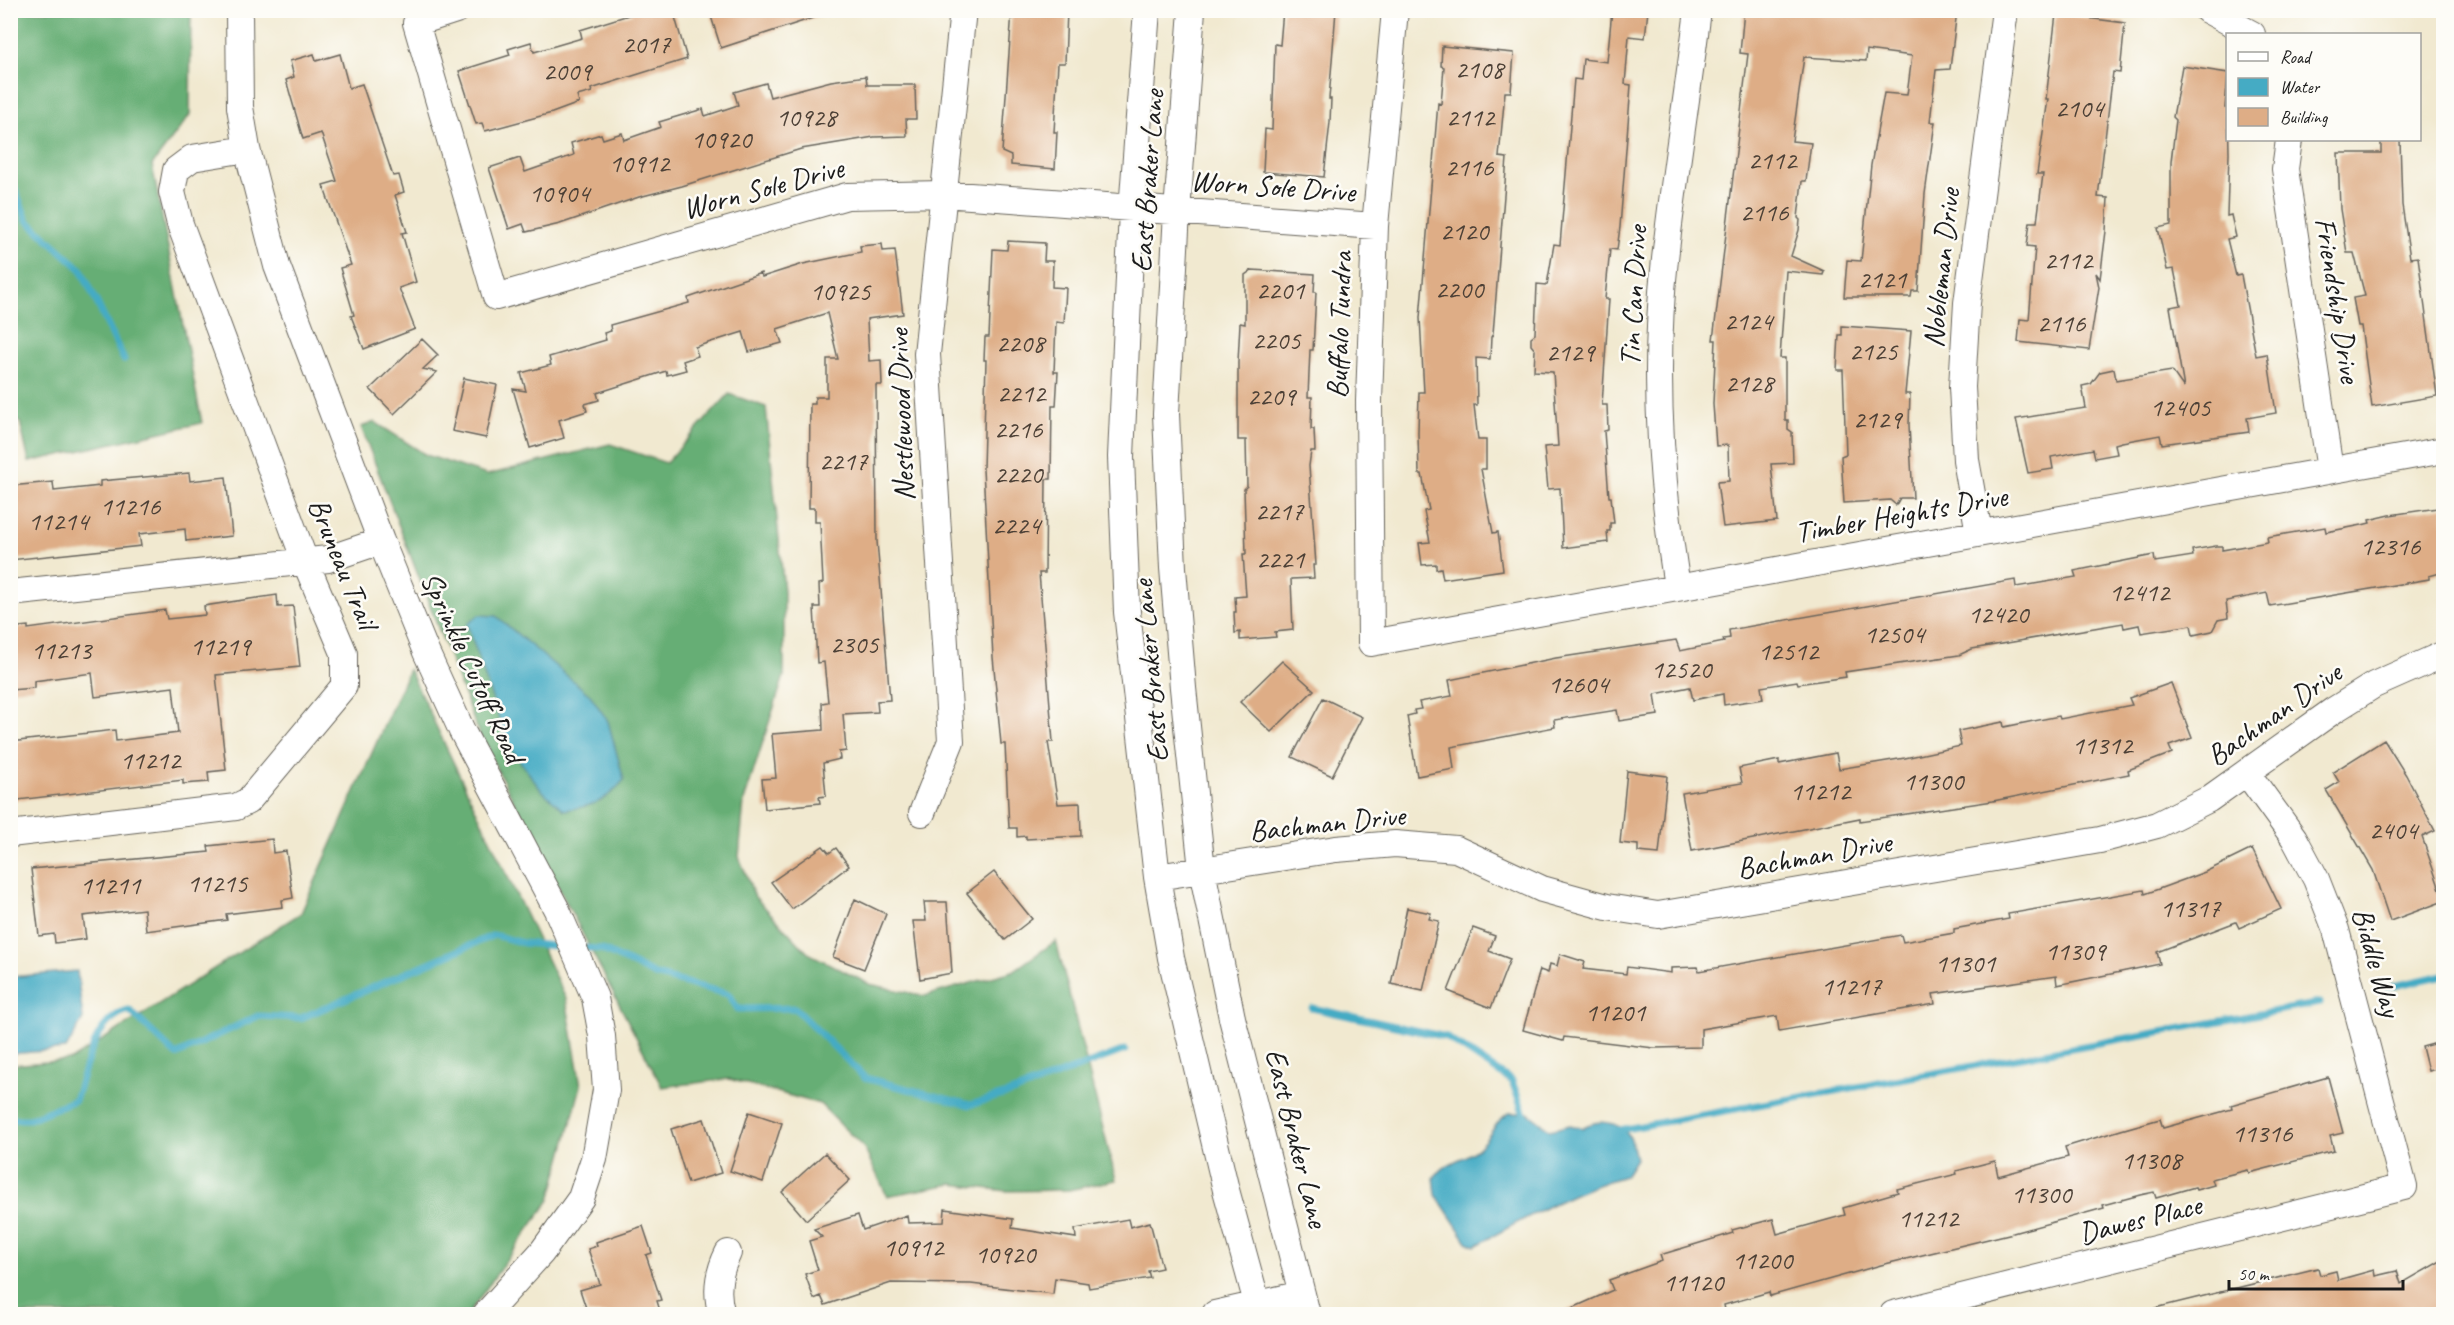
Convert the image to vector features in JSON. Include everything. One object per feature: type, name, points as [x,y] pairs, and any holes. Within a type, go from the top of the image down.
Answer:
[{"type":"street","name":"Sprinkle Cutoff Road","points":[[239,10],[240,107],[247,149],[277,266],[381,541],[462,731],[557,910],[595,998],[602,1036],[606,1090],[591,1169],[580,1198],[542,1252],[486,1314]]},
{"type":"street","name":"Worn Sole Drive","points":[[456,10],[416,23],[496,297],[846,196],[943,194],[1132,210],[1375,226]]},
{"type":"street","name":"Nestlewood Drive","points":[[922,813],[951,741],[927,354],[963,10]]},
{"type":"street","name":"East Braker Lane","points":[[1147,10],[1132,210],[1121,457],[1127,612],[1157,877],[1171,958],[1226,1190],[1259,1310]]},
{"type":"street","name":"East Braker Lane","points":[[1192,10],[1177,212],[1166,426],[1173,568],[1202,870],[1232,1018],[1304,1304]]},
{"type":"street","name":"Buffalo Tundra","points":[[1371,643],[1369,401],[1375,226],[1395,10]]},
{"type":"street","name":"Tin Can Drive","points":[[1677,587],[1665,512],[1661,350],[1665,261],[1698,10]]},
{"type":"street","name":"Nobleman Drive","points":[[1979,533],[1966,460],[1962,387],[1968,303],[2005,10]]},
{"type":"street","points":[[2207,10],[2250,33]]},
{"type":"street","name":"Friendship Drive","points":[[2289,141],[2285,169],[2331,470]]},
{"type":"street","name":"Bruneau Trail","points":[[10,834],[236,807],[248,801],[344,686],[344,653],[305,561],[180,224],[172,192],[176,170],[192,158],[247,149]]},
{"type":"street","name":"Timber Heights Drive","points":[[1371,643],[2444,450]]},
{"type":"street","points":[[10,593],[328,559],[381,541]]},
{"type":"street","name":"Bachman Drive","points":[[1157,877],[1336,849],[1395,844],[1456,849],[1542,889],[1607,907],[1658,915],[2100,840],[2157,825],[2209,799],[2374,685],[2444,654]]},
{"type":"street","name":"Biddle Way","points":[[2247,773],[2294,838],[2316,879],[2336,930],[2404,1187]]},
{"type":"street","name":"Dawes Place","points":[[1893,1314],[2404,1187]]},
{"type":"street","points":[[722,1314],[717,1301],[717,1287],[721,1267],[728,1253]]},
{"type":"street","points":[[1215,1314],[1304,1304]]},
{"type":"green space","points":[[10,11],[191,11],[190,115],[152,165],[202,423],[29,462],[20,422],[10,417]]},
{"type":"green space","points":[[729,394],[766,407],[784,591],[784,676],[744,801],[739,857],[755,897],[808,953],[869,984],[925,996],[1013,971],[1056,941],[1116,1180],[1069,1190],[1006,1191],[952,1184],[887,1196],[864,1148],[820,1104],[729,1079],[662,1087],[479,734],[361,427],[375,422],[426,455],[487,475],[610,444],[666,463]]},
{"type":"green space","points":[[409,669],[566,999],[581,1086],[550,1200],[468,1314],[11,1314],[11,1065],[71,1060],[301,913]]},
{"type":"water","points":[[479,615],[496,616],[591,696],[608,721],[624,780],[604,799],[591,805],[564,810],[541,790],[508,745],[467,624]]},
{"type":"water","points":[[77,971],[83,1019],[66,1049],[11,1054],[11,977]]},
{"type":"water","points":[[1509,1113],[1528,1113],[1550,1130],[1570,1125],[1582,1128],[1600,1122],[1613,1124],[1629,1136],[1636,1159],[1625,1176],[1586,1189],[1475,1246],[1467,1242],[1436,1195],[1434,1177],[1478,1148],[1499,1121]]},
{"type":"building","points":[[631,10],[673,10],[687,59],[591,89],[592,92],[577,96],[579,103],[552,113],[485,131],[482,123],[476,124],[459,71],[510,55],[508,49],[531,42],[534,52],[582,38],[580,30],[632,14]]},
{"type":"building","points":[[709,10],[821,10],[822,15],[721,48]]},
{"type":"building","points":[[1067,10],[1065,63],[1058,63],[1054,132],[1057,132],[1055,169],[1011,165],[1011,156],[1002,152],[1012,11]]},
{"type":"building","points":[[1283,10],[1336,10],[1329,99],[1331,99],[1330,122],[1324,177],[1263,172],[1265,129],[1272,130],[1275,44],[1280,45]]},
{"type":"building","points":[[1612,10],[1648,10],[1645,38],[1629,36],[1625,84],[1631,85],[1620,227],[1617,250],[1610,249],[1605,299],[1609,299],[1602,405],[1607,405],[1608,430],[1604,431],[1609,497],[1611,497],[1614,523],[1610,523],[1610,531],[1607,531],[1608,542],[1563,548],[1560,488],[1548,489],[1544,447],[1558,446],[1553,372],[1534,371],[1535,350],[1531,345],[1531,337],[1535,334],[1537,284],[1547,285],[1554,244],[1560,245],[1574,79],[1581,80],[1583,59],[1607,62]]},
{"type":"building","points":[[1744,10],[1957,10],[1950,69],[1936,70],[1930,122],[1935,122],[1925,194],[1918,291],[1912,291],[1911,297],[1844,297],[1847,260],[1861,261],[1871,165],[1884,93],[1907,95],[1912,56],[1867,50],[1866,61],[1804,57],[1792,141],[1811,143],[1806,181],[1802,181],[1799,230],[1791,256],[1824,271],[1823,275],[1786,271],[1780,358],[1785,358],[1785,420],[1788,420],[1788,429],[1792,432],[1793,463],[1771,464],[1777,521],[1723,527],[1717,482],[1729,481],[1728,445],[1716,446],[1713,404],[1716,340],[1713,340],[1748,54],[1740,53]]},
{"type":"building","points":[[2056,14],[2125,23],[2120,73],[2113,72],[2098,197],[2108,198],[2100,279],[2096,273],[2099,287],[2089,350],[2018,342],[2020,319],[2029,320],[2035,247],[2027,246],[2030,222],[2037,222],[2043,174],[2037,174],[2048,99],[2046,99]]},
{"type":"building","points":[[1442,46],[1514,53],[1511,92],[1505,92],[1499,157],[1507,158],[1493,334],[1490,359],[1476,358],[1477,405],[1474,405],[1478,440],[1486,440],[1486,469],[1481,469],[1493,533],[1498,532],[1503,570],[1443,579],[1441,568],[1436,569],[1436,564],[1422,565],[1419,543],[1430,542],[1424,511],[1429,510],[1422,474],[1419,474],[1418,433],[1419,392],[1424,392],[1420,318],[1438,103],[1441,104],[1444,67],[1441,66]]},
{"type":"building","points":[[314,54],[316,61],[340,54],[349,88],[362,84],[393,176],[399,175],[404,192],[395,195],[407,232],[402,233],[416,282],[399,288],[415,329],[364,349],[351,316],[354,315],[340,268],[351,265],[323,185],[337,181],[321,133],[303,139],[286,80],[294,77],[290,61]]},
{"type":"building","points":[[2182,66],[2226,73],[2226,141],[2229,141],[2229,153],[2227,216],[2231,215],[2236,237],[2227,239],[2236,276],[2241,275],[2256,356],[2267,354],[2276,413],[2247,418],[2249,432],[2162,444],[2160,435],[2122,442],[2115,444],[2117,454],[2095,458],[2093,449],[2051,457],[2053,469],[2028,473],[2016,419],[2086,408],[2082,386],[2091,384],[2100,372],[2114,369],[2116,380],[2172,371],[2184,388],[2170,307],[2181,305],[2174,269],[2167,270],[2158,228],[2171,225],[2171,162],[2176,120],[2173,117]]},
{"type":"building","points":[[866,76],[867,85],[915,85],[916,119],[906,119],[907,136],[874,137],[801,149],[639,197],[560,224],[526,232],[523,224],[509,229],[489,168],[520,158],[525,172],[574,155],[571,143],[601,134],[603,139],[622,133],[624,140],[661,127],[659,122],[703,109],[705,116],[738,105],[734,92],[766,83],[770,97],[831,81]]},
{"type":"building","points":[[2381,141],[2400,141],[2402,205],[2410,258],[2418,257],[2437,396],[2372,407],[2361,326],[2358,326],[2353,298],[2365,296],[2354,253],[2347,253],[2340,209],[2338,153],[2381,153]]},
{"type":"building","points":[[1008,241],[1045,243],[1044,261],[1053,261],[1052,287],[1066,288],[1064,323],[1056,322],[1054,372],[1058,372],[1056,406],[1052,406],[1051,479],[1046,479],[1045,573],[1039,573],[1053,742],[1048,742],[1058,804],[1080,803],[1081,836],[1026,839],[1026,836],[1017,837],[1017,828],[1009,828],[1005,744],[1001,744],[993,657],[983,469],[985,337],[989,337],[993,249],[1007,250]]},
{"type":"building","points":[[882,244],[883,251],[895,250],[903,314],[867,319],[869,361],[881,360],[882,385],[876,385],[877,541],[890,700],[877,701],[878,712],[843,714],[846,751],[839,752],[840,759],[823,763],[826,796],[819,797],[820,803],[765,809],[762,779],[776,778],[772,734],[823,730],[822,703],[828,702],[824,662],[817,663],[814,607],[820,607],[819,584],[823,583],[820,522],[815,522],[815,508],[809,508],[810,404],[815,404],[815,397],[827,397],[827,359],[838,359],[827,313],[777,329],[782,343],[749,352],[743,332],[695,347],[698,356],[683,361],[686,370],[667,375],[666,371],[597,393],[599,400],[585,404],[587,411],[559,420],[564,438],[530,448],[513,389],[526,391],[521,373],[551,365],[549,357],[606,340],[604,333],[611,331],[610,325],[689,303],[688,298],[761,273],[762,277],[803,264],[861,252],[860,246]]},
{"type":"building","points":[[1252,270],[1315,274],[1313,350],[1310,350],[1308,397],[1312,397],[1311,429],[1314,429],[1315,451],[1311,451],[1309,466],[1316,565],[1313,565],[1314,578],[1291,579],[1293,630],[1275,632],[1276,637],[1240,640],[1240,632],[1235,633],[1234,612],[1236,612],[1235,597],[1246,596],[1243,554],[1246,554],[1244,489],[1247,486],[1246,440],[1238,440],[1238,362],[1240,323],[1245,324],[1245,275]]},
{"type":"building","points":[[1842,326],[1911,331],[1905,394],[1910,394],[1909,425],[1913,498],[1900,498],[1896,505],[1890,500],[1844,503],[1841,456],[1846,454],[1843,370],[1837,370],[1839,335],[1842,335]]},
{"type":"building","points":[[422,339],[438,355],[423,369],[437,372],[394,414],[370,389]]},
{"type":"building","points":[[464,378],[497,385],[486,438],[452,431]]},
{"type":"building","points":[[189,473],[190,481],[226,477],[232,536],[186,541],[185,529],[139,534],[141,546],[10,560],[10,486],[53,482],[54,491],[100,486],[100,481]]},
{"type":"building","points":[[2444,507],[2444,572],[2429,576],[2429,579],[2270,606],[2267,593],[2226,601],[2228,618],[2218,620],[2212,631],[2193,635],[2191,625],[2141,633],[2139,625],[2124,628],[2123,623],[1972,649],[1959,655],[1845,672],[1846,677],[1761,687],[1763,699],[1724,705],[1723,694],[1693,700],[1690,687],[1655,694],[1658,715],[1619,721],[1617,710],[1554,720],[1555,727],[1451,747],[1454,769],[1417,776],[1407,716],[1415,714],[1414,710],[1421,709],[1419,702],[1452,696],[1449,680],[1556,658],[1676,640],[1680,651],[1724,642],[1723,639],[1730,638],[1729,630],[2015,580],[2016,587],[2076,577],[2074,571],[2154,555],[2155,562],[2193,556],[2192,550],[2222,546],[2222,550],[2268,542],[2267,537],[2325,527],[2326,532],[2370,523],[2369,520],[2390,515]]},
{"type":"building","points":[[277,595],[278,607],[293,606],[300,667],[216,675],[226,770],[208,772],[209,782],[183,784],[183,780],[10,801],[10,742],[115,730],[116,741],[178,733],[173,687],[95,697],[92,673],[34,681],[34,688],[10,690],[10,628],[28,626],[28,629],[165,610],[167,619],[205,615],[204,606]]},
{"type":"building","points":[[1282,661],[1314,690],[1271,732],[1240,702]]},
{"type":"building","points":[[2171,683],[2192,738],[2169,746],[2172,753],[2128,770],[2129,774],[1993,801],[1860,821],[1860,818],[1692,851],[1682,793],[1742,783],[1739,768],[1779,760],[1779,764],[1836,753],[1839,769],[1905,758],[1961,746],[1958,731],[2003,722],[2004,727],[2059,716],[2060,719],[2132,705],[2129,698]]},
{"type":"building","points":[[1323,698],[1362,717],[1332,776],[1292,757]]},
{"type":"building","points":[[2384,740],[2406,775],[2435,831],[2422,837],[2444,901],[2390,921],[2373,870],[2326,790],[2339,782],[2333,772]]},
{"type":"building","points":[[1627,771],[1667,776],[1659,854],[1638,852],[1638,845],[1620,843]]},
{"type":"building","points":[[272,839],[273,853],[286,851],[293,898],[282,900],[283,907],[226,914],[227,920],[146,931],[144,909],[83,916],[86,939],[55,943],[54,934],[39,936],[31,869],[209,852],[208,846]]},
{"type":"building","points":[[823,846],[829,853],[836,848],[849,866],[792,909],[771,882]]},
{"type":"building","points":[[2252,849],[2281,909],[2239,928],[2236,922],[2157,952],[2160,964],[2057,985],[2056,976],[1933,994],[1935,1004],[1779,1031],[1777,1016],[1701,1029],[1701,1047],[1654,1048],[1564,1037],[1563,1041],[1523,1030],[1540,970],[1548,973],[1550,964],[1557,966],[1560,954],[1585,962],[1583,969],[1626,974],[1627,967],[1671,973],[1671,968],[1698,967],[1699,971],[1901,935],[1903,942],[1954,933],[1954,929],[2009,919],[2008,914],[2144,890],[2145,894],[2205,872]]},
{"type":"building","points":[[994,872],[1032,919],[1005,940],[967,893]]},
{"type":"building","points":[[855,899],[886,914],[864,969],[833,957]]},
{"type":"building","points":[[924,902],[947,902],[952,973],[920,979],[913,921],[926,921]]},
{"type":"building","points":[[1407,908],[1431,913],[1429,919],[1439,921],[1423,991],[1391,984]]},
{"type":"building","points":[[1473,928],[1495,936],[1489,951],[1510,959],[1491,1008],[1448,991]]},
{"type":"building","points":[[2444,1041],[2444,1067],[2428,1071],[2422,1047]]},
{"type":"building","points":[[2328,1077],[2343,1133],[2330,1136],[2334,1151],[2249,1173],[2248,1170],[2212,1179],[2214,1185],[2196,1190],[2195,1187],[2156,1198],[2154,1192],[2140,1195],[2103,1205],[2104,1208],[2013,1233],[1881,1265],[1770,1296],[1769,1292],[1724,1305],[1725,1310],[1711,1314],[1559,1314],[1613,1290],[1609,1280],[1662,1261],[1660,1255],[1733,1233],[1732,1230],[1773,1219],[1777,1234],[1845,1215],[1843,1208],[1898,1192],[1897,1189],[1957,1174],[1956,1171],[1995,1161],[1998,1176],[2068,1157],[2065,1147],[2121,1130],[2160,1119],[2163,1128],[2232,1109],[2231,1105]]},
{"type":"building","points":[[749,1112],[782,1123],[763,1182],[730,1171]]},
{"type":"building","points":[[704,1119],[721,1173],[688,1183],[671,1129]]},
{"type":"building","points":[[825,1153],[850,1180],[806,1220],[782,1192]]},
{"type":"building","points":[[945,1209],[1013,1219],[1012,1228],[1076,1238],[1075,1229],[1128,1219],[1130,1227],[1150,1222],[1162,1268],[1148,1271],[1150,1278],[1089,1288],[1088,1283],[1055,1278],[1053,1294],[971,1284],[891,1283],[825,1305],[821,1296],[814,1299],[805,1274],[818,1270],[809,1241],[822,1237],[814,1229],[858,1215],[863,1230],[907,1215],[908,1223],[944,1222]]},
{"type":"building","points":[[643,1226],[652,1253],[646,1255],[661,1300],[657,1301],[661,1314],[588,1314],[580,1290],[600,1284],[588,1249],[597,1246],[596,1242]]},
{"type":"building","points":[[2444,1259],[2444,1314],[2155,1314],[2155,1308],[2318,1268],[2320,1275],[2336,1271],[2338,1280],[2374,1270],[2375,1276],[2397,1271],[2401,1284]]},
{"type":"waterway","points":[[10,177],[27,220],[81,269],[124,360]]},
{"type":"waterway","points":[[10,1119],[30,1119],[75,1100],[87,1060],[99,1034],[107,1023],[117,1015],[129,1010],[176,1055],[258,1016],[301,1018],[494,935],[523,943],[566,947]]},
{"type":"waterway","points":[[580,948],[601,949],[655,975],[728,994],[738,1009],[795,1008],[865,1078],[970,1105],[1010,1093],[1125,1050]]},
{"type":"waterway","points":[[2380,989],[2444,975]]},
{"type":"waterway","points":[[1614,1131],[2320,1003]]},
{"type":"waterway","points":[[1312,1008],[1446,1037],[1512,1081],[1526,1120]]}]
